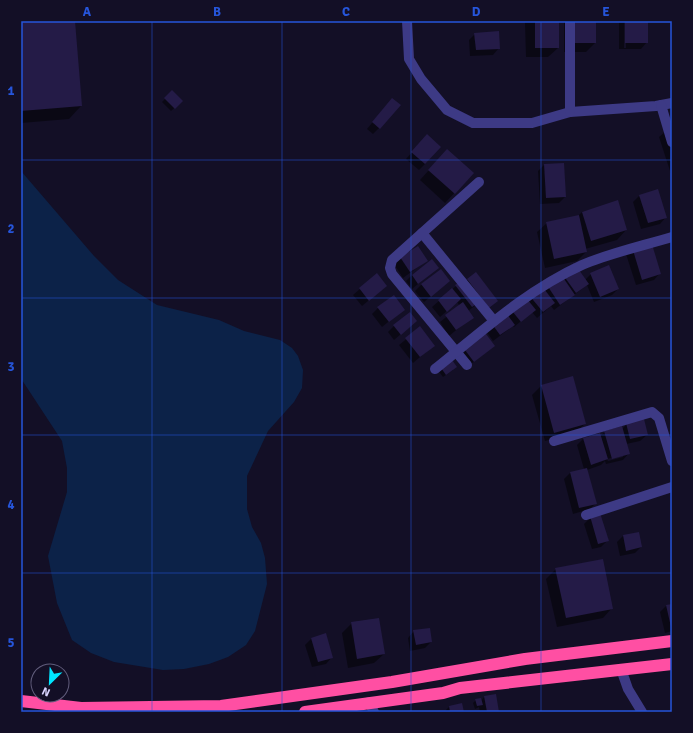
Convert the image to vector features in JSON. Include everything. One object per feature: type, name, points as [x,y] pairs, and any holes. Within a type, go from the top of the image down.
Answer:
[{"type":"highway","points":[[21,701],[81,708],[221,706],[392,682],[525,659],[672,641]]},
{"type":"highway","points":[[305,712],[371,707],[460,688],[672,664]]},
{"type":"street","points":[[407,21],[409,59],[420,79],[447,110],[473,123],[532,123],[570,112],[672,103]]},
{"type":"street","points":[[570,21],[570,112]]},
{"type":"street","points":[[661,105],[672,142]]},
{"type":"street","points":[[468,365],[392,274],[390,268],[392,260],[479,182]]},
{"type":"street","points":[[422,233],[494,321]]},
{"type":"street","points":[[435,369],[494,321],[530,296],[582,265],[672,237]]},
{"type":"street","points":[[554,441],[652,412],[659,418],[672,461]]},
{"type":"street","points":[[586,515],[672,487]]},
{"type":"street","points":[[621,669],[628,690],[642,712]]},
{"type":"water","points":[[21,171],[94,256],[118,280],[157,305],[219,320],[244,331],[280,340],[292,348],[298,356],[303,370],[302,388],[294,402],[268,431],[247,476],[247,509],[252,527],[261,543],[265,558],[267,584],[255,631],[246,645],[228,657],[209,664],[184,669],[163,670],[114,662],[91,653],[72,640],[57,603],[48,556],[67,492],[67,468],[62,441],[22,380],[21,371]]},
{"type":"building","points":[[21,21],[75,21],[82,106],[21,111]]},
{"type":"building","points":[[535,21],[559,21],[559,48],[535,48]]},
{"type":"building","points":[[573,21],[596,21],[596,43],[573,43]]},
{"type":"building","points":[[625,21],[648,21],[648,43],[625,43]]},
{"type":"building","points":[[499,31],[500,49],[476,50],[474,33]]},
{"type":"building","points":[[172,90],[183,101],[175,109],[164,98]]},
{"type":"building","points":[[392,98],[401,105],[380,129],[372,122]]},
{"type":"building","points":[[427,134],[441,147],[425,164],[411,152]]},
{"type":"building","points":[[447,149],[474,173],[455,194],[428,170]]},
{"type":"building","points":[[564,163],[566,197],[546,198],[544,164]]},
{"type":"building","points":[[658,189],[667,218],[648,223],[639,195]]},
{"type":"building","points":[[618,200],[627,230],[591,241],[582,212]]},
{"type":"building","points":[[579,215],[587,252],[554,259],[546,222]]},
{"type":"building","points":[[651,241],[661,274],[642,280],[632,247]]},
{"type":"building","points":[[418,246],[428,261],[410,272],[400,257]]},
{"type":"building","points":[[432,259],[439,268],[418,284],[412,275]]},
{"type":"building","points":[[574,263],[589,284],[576,293],[561,272]]},
{"type":"building","points":[[609,265],[619,289],[600,297],[590,273]]},
{"type":"building","points":[[441,269],[450,281],[431,297],[421,284]]},
{"type":"building","points":[[476,272],[498,301],[489,308],[467,279]]},
{"type":"building","points":[[377,273],[387,286],[369,301],[359,288]]},
{"type":"building","points":[[560,273],[575,295],[560,305],[545,282]]},
{"type":"building","points":[[464,279],[481,301],[472,307],[455,285]]},
{"type":"building","points":[[541,285],[555,303],[543,312],[529,295]]},
{"type":"building","points":[[452,288],[461,299],[447,312],[438,300]]},
{"type":"building","points":[[523,294],[536,310],[521,322],[508,306]]},
{"type":"building","points":[[394,295],[405,310],[389,322],[377,307]]},
{"type":"building","points":[[463,302],[474,318],[456,330],[445,315]]},
{"type":"building","points":[[410,312],[417,321],[401,335],[393,325]]},
{"type":"building","points":[[507,314],[515,325],[500,335],[492,324]]},
{"type":"building","points":[[420,326],[435,346],[420,357],[405,338]]},
{"type":"building","points":[[483,330],[495,346],[474,362],[462,346]]},
{"type":"building","points":[[450,357],[457,367],[446,375],[439,365]]},
{"type":"building","points":[[573,376],[586,424],[554,433],[541,385]]},
{"type":"building","points":[[644,419],[648,435],[630,439],[626,423]]},
{"type":"building","points":[[622,426],[630,454],[612,459],[604,431]]},
{"type":"building","points":[[600,433],[608,459],[591,465],[583,438]]},
{"type":"building","points":[[587,468],[597,504],[579,508],[570,472]]},
{"type":"building","points":[[600,513],[609,541],[598,544],[590,516]]},
{"type":"building","points":[[639,532],[642,547],[626,551],[623,535]]},
{"type":"building","points":[[603,559],[613,609],[566,618],[555,568]]},
{"type":"building","points":[[672,604],[672,627],[671,627],[666,605]]},
{"type":"building","points":[[379,618],[385,654],[357,659],[351,622]]},
{"type":"building","points":[[430,628],[432,642],[416,645],[413,630]]},
{"type":"building","points":[[326,633],[333,658],[318,662],[311,638]]},
{"type":"building","points":[[496,694],[499,712],[487,712],[484,696]]},
{"type":"building","points":[[481,698],[483,705],[477,706],[475,699]]},
{"type":"building","points":[[462,703],[464,712],[450,712],[449,706]]}]
